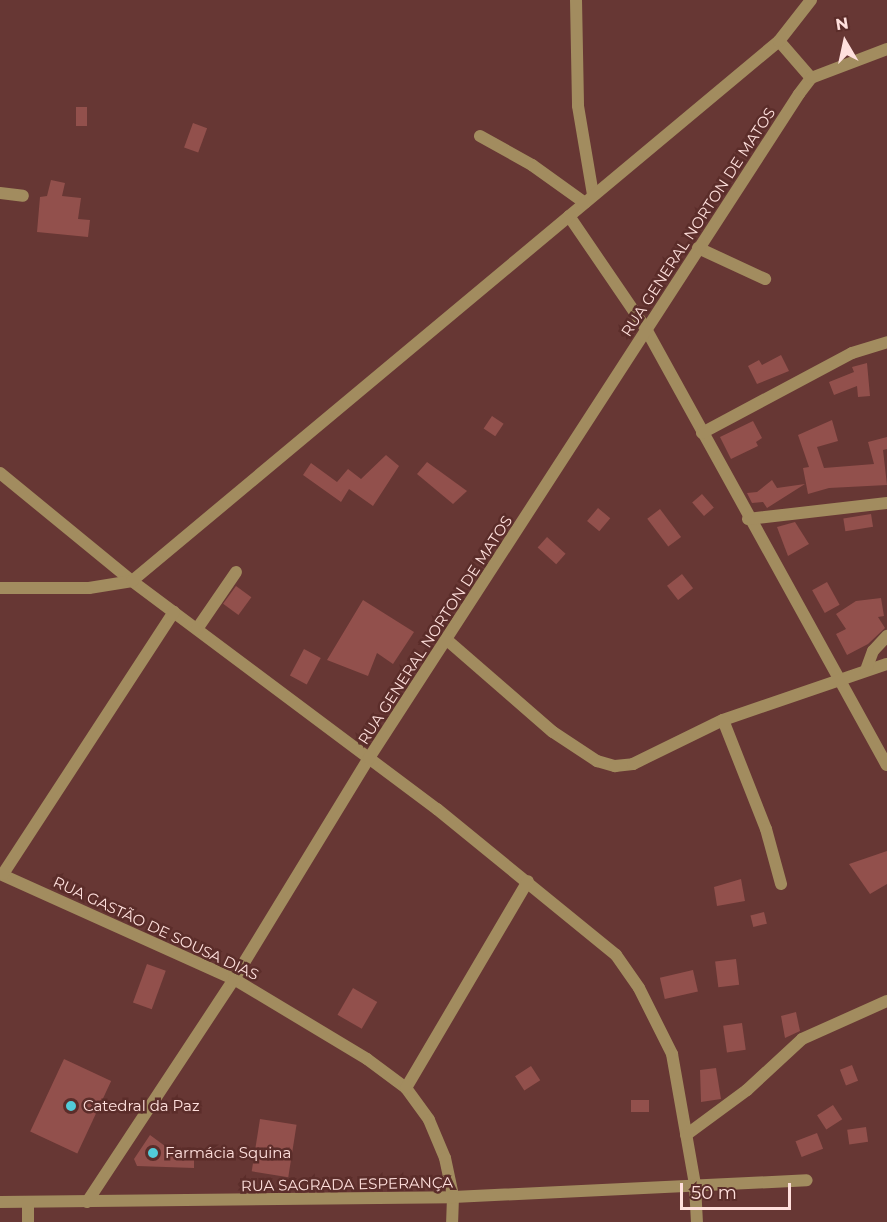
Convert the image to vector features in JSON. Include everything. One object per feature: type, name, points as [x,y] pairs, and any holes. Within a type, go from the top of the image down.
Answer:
[{"type":"street","points":[[576,0],[578,106],[589,199]]},
{"type":"street","points":[[0,588],[88,588],[132,581],[779,41],[811,0]]},
{"type":"street","points":[[779,41],[811,78],[887,49]]},
{"type":"street","name":"RUA GENERAL NORTON DE MATOS","points":[[87,1202],[234,979],[369,758],[698,248],[811,78]]},
{"type":"street","points":[[480,136],[589,199]]},
{"type":"street","points":[[0,193],[22,196]]},
{"type":"street","points":[[569,216],[646,329],[748,519],[887,765]]},
{"type":"street","points":[[698,248],[765,279]]},
{"type":"street","points":[[702,433],[852,353],[887,342]]},
{"type":"street","points":[[0,473],[132,581],[369,758],[528,881],[616,955],[639,988],[672,1054],[695,1185],[697,1222]]},
{"type":"street","points":[[748,519],[887,502]]},
{"type":"street","points":[[196,629],[236,572]]},
{"type":"street","points":[[2,874],[174,612]]},
{"type":"street","points":[[866,670],[873,651],[887,636]]},
{"type":"street","points":[[447,640],[553,732],[597,761],[615,766],[633,764],[723,720],[839,677],[887,664]]},
{"type":"street","points":[[723,720],[766,829],[781,884]]},
{"type":"street","name":"RUA GASTÃO DE SOUSA DIAS","points":[[2,874],[234,979],[367,1059],[406,1088],[429,1120],[445,1158],[453,1197],[452,1222]]},
{"type":"street","points":[[406,1088],[528,881]]},
{"type":"street","points":[[686,1135],[747,1090],[802,1039],[887,1000]]},
{"type":"street","name":"RUA SAGRADA ESPERANÇA","points":[[0,1202],[453,1197],[807,1180]]},
{"type":"street","points":[[28,1202],[28,1222]]},
{"type":"building","points":[[76,107],[87,107],[87,126],[76,126]]},
{"type":"building","points":[[193,123],[207,128],[198,153],[184,147]]},
{"type":"building","points":[[51,180],[65,183],[62,196],[81,198],[78,219],[90,220],[88,237],[37,232],[40,197],[47,196]]},
{"type":"building","points":[[781,355],[789,371],[757,384],[748,366],[759,360],[762,365]]},
{"type":"building","points":[[867,363],[870,396],[858,397],[857,386],[834,395],[829,382],[854,372],[852,367]]},
{"type":"building","points":[[492,416],[504,424],[495,436],[484,428]]},
{"type":"building","points":[[832,420],[838,441],[817,447],[824,468],[874,464],[868,442],[887,437],[887,449],[883,450],[887,485],[829,488],[808,494],[803,468],[809,467],[798,435]]},
{"type":"building","points":[[753,421],[762,438],[756,442],[758,446],[731,459],[720,437]]},
{"type":"building","points":[[386,455],[399,466],[373,506],[349,489],[341,502],[303,475],[311,463],[337,482],[348,469],[361,479]]},
{"type":"building","points":[[427,462],[467,491],[453,504],[417,474]]},
{"type":"building","points":[[772,480],[777,488],[805,484],[767,508],[763,502],[752,503],[747,493],[757,492]]},
{"type":"building","points":[[702,494],[714,508],[704,516],[692,503]]},
{"type":"building","points":[[598,508],[610,518],[599,531],[587,521]]},
{"type":"building","points":[[660,509],[681,537],[668,547],[647,519]]},
{"type":"building","points":[[871,514],[873,527],[845,531],[843,518]]},
{"type":"building","points":[[795,522],[809,544],[788,556],[777,527]]},
{"type":"building","points":[[547,537],[566,554],[556,564],[538,547]]},
{"type":"building","points":[[682,574],[693,588],[678,600],[667,586]]},
{"type":"building","points":[[827,582],[840,605],[825,613],[812,590]]},
{"type":"building","points":[[236,586],[251,597],[238,615],[223,604]]},
{"type":"building","points":[[881,598],[884,616],[878,617],[885,628],[868,644],[847,655],[836,634],[846,629],[836,614],[856,601]]},
{"type":"building","points":[[363,600],[414,632],[393,664],[377,653],[368,676],[327,660]]},
{"type":"building","points":[[304,649],[321,658],[307,684],[290,675]]},
{"type":"building","points":[[887,851],[887,884],[870,894],[849,864]]},
{"type":"building","points":[[741,879],[745,901],[717,906],[714,887]]},
{"type":"building","points":[[764,912],[767,924],[753,927],[750,915]]},
{"type":"building","points":[[736,959],[739,985],[718,987],[715,962]]},
{"type":"building","points":[[147,964],[166,971],[152,1009],[133,1003]]},
{"type":"building","points":[[693,970],[698,991],[665,999],[660,978]]},
{"type":"building","points":[[353,988],[377,1002],[362,1029],[338,1015]]},
{"type":"building","points":[[796,1012],[800,1031],[785,1038],[781,1016]]},
{"type":"building","points":[[742,1023],[746,1050],[727,1052],[723,1026]]},
{"type":"building","name":"Catedral da Paz","points":[[64,1059],[111,1081],[77,1153],[30,1132]]},
{"type":"building","points":[[852,1065],[858,1081],[846,1086],[840,1070]]},
{"type":"building","points":[[531,1066],[540,1080],[524,1091],[515,1076]]},
{"type":"building","points":[[716,1068],[721,1099],[701,1102],[700,1070]]},
{"type":"building","points":[[631,1100],[649,1100],[649,1112],[631,1112]]},
{"type":"building","points":[[833,1105],[842,1119],[826,1130],[817,1115]]},
{"type":"building","points":[[260,1119],[297,1125],[288,1177],[252,1171]]},
{"type":"building","points":[[866,1127],[868,1142],[849,1144],[847,1130]]},
{"type":"building","points":[[817,1133],[823,1149],[802,1157],[796,1141]]},
{"type":"building","name":"Farmácia Squina","points":[[150,1135],[169,1149],[168,1156],[194,1156],[194,1168],[137,1166],[134,1159]]},
{"type":"place","name":"Catedral da Paz","points":[[71,1106]]},
{"type":"place","name":"Farmácia Squina","points":[[153,1153]]}]
